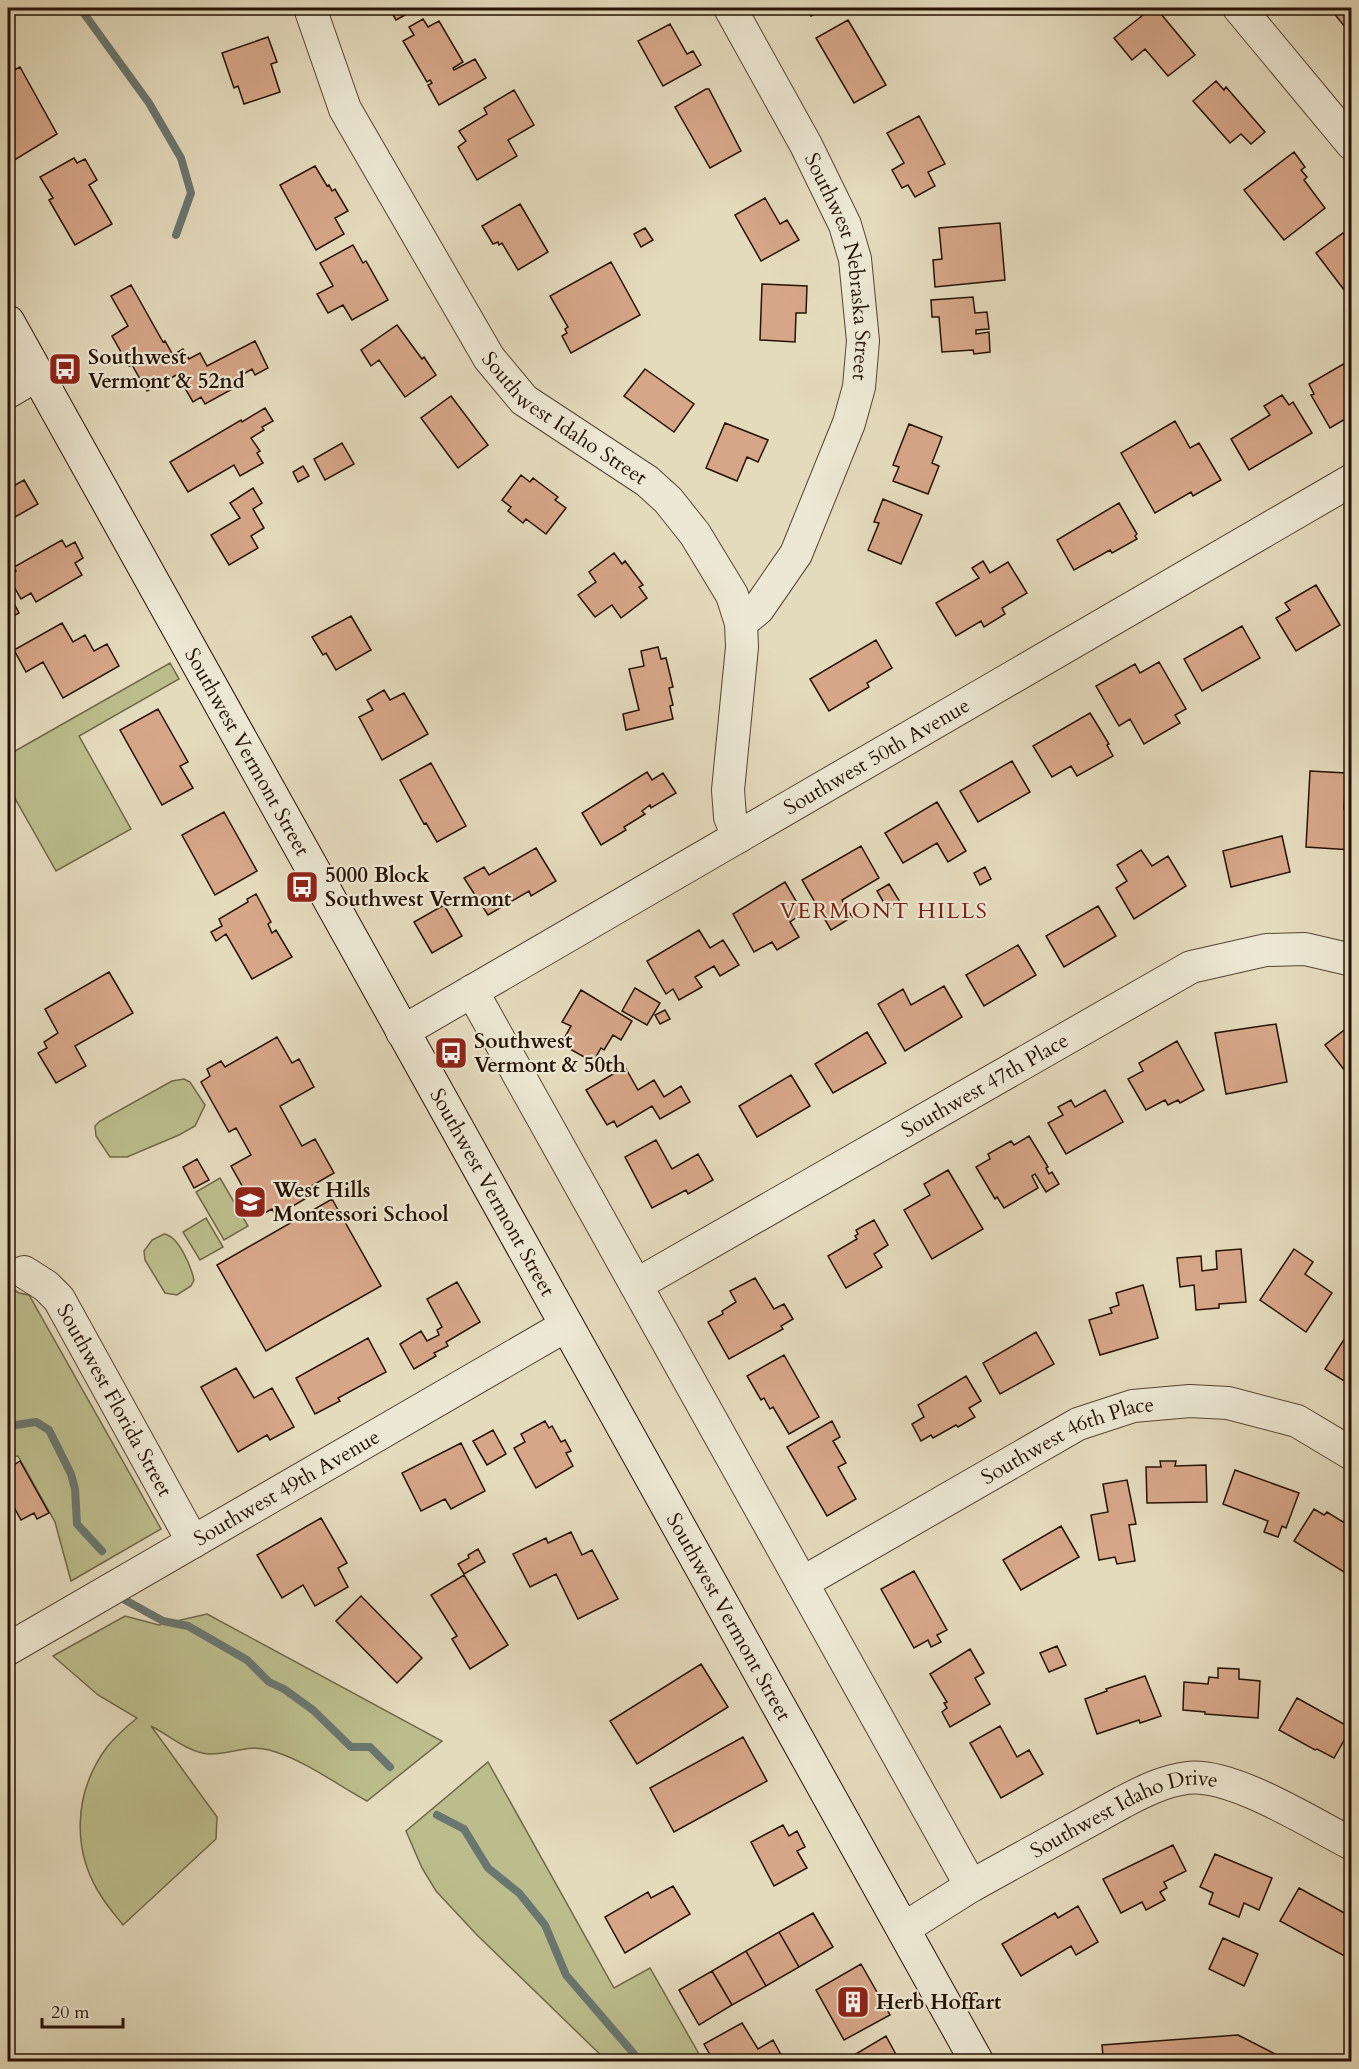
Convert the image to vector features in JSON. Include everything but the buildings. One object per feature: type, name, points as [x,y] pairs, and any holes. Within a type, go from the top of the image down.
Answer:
[{"type":"main road","name":"Southwest Vermont Street","points":[[8,322],[977,2061]]},
{"type":"street","name":"Southwest Idaho Street","points":[[310,8],[345,109],[489,357],[524,400],[646,481],[668,500],[695,534],[732,595],[741,623],[742,647],[728,790],[730,817],[738,837]]},
{"type":"street","name":"Southwest Nebraska Street","points":[[730,8],[806,145],[845,225],[855,259],[863,341],[859,387],[849,423],[796,554],[758,609],[741,623]]},
{"type":"street","points":[[1239,8],[1352,144]]},
{"type":"street","points":[[8,392],[37,375]]},
{"type":"street","name":"Southwest 50th Avenue","points":[[402,1032],[1352,480]]},
{"type":"street","name":"Southwest 47th Place","points":[[636,1286],[1191,967],[1266,950],[1305,949],[1352,960]]},
{"type":"street","points":[[472,991],[971,1886]]},
{"type":"street","name":"Southwest Florida Street","points":[[24,1272],[46,1286],[59,1299],[193,1542]]},
{"type":"street","name":"Southwest 49th Avenue","points":[[8,1649],[567,1325]]},
{"type":"street","name":"Southwest 46th Place","points":[[802,1583],[1078,1424],[1133,1406],[1190,1401],[1228,1402],[1297,1421],[1352,1454]]},
{"type":"street","name":"Southwest Idaho Drive","points":[[903,1929],[971,1886],[1148,1789],[1188,1778],[1209,1778],[1248,1790],[1352,1844]]},
{"type":"green space","points":[[170,663],[179,679],[79,736],[131,829],[56,871],[8,786],[8,755]]},
{"type":"green space","points":[[184,1079],[190,1082],[205,1105],[195,1126],[127,1157],[110,1157],[96,1136],[95,1126],[172,1081]]},
{"type":"green space","points":[[220,1178],[248,1226],[224,1240],[196,1192]]},
{"type":"green space","points":[[206,1218],[223,1247],[200,1260],[183,1232]]},
{"type":"green space","points":[[164,1234],[175,1240],[179,1246],[194,1280],[191,1286],[177,1295],[165,1293],[145,1260],[144,1251],[152,1240]]},
{"type":"green space","points":[[8,1286],[19,1293],[29,1295],[161,1529],[71,1581],[55,1522],[18,1456],[8,1457]]},
{"type":"green space","points":[[207,1614],[442,1741],[367,1801],[282,1754],[261,1748],[217,1754],[202,1753],[151,1726],[217,1817],[216,1839],[123,1925],[105,1902],[93,1881],[85,1862],[80,1823],[82,1803],[96,1765],[110,1743],[137,1718],[98,1695],[53,1656],[125,1616],[159,1625]]},
{"type":"green space","points":[[488,1762],[614,1988],[650,1968],[703,2061],[607,2061],[477,1935],[436,1891],[422,1868],[406,1831]]},
{"type":"waterway","points":[[80,8],[149,103],[181,158],[191,193],[176,235]]},
{"type":"waterway","points":[[8,1426],[36,1422],[49,1430],[71,1474],[75,1489],[77,1524],[102,1551]]},
{"type":"waterway","points":[[125,1600],[163,1621],[188,1626],[247,1660],[269,1682],[284,1689],[313,1710],[351,1747],[370,1747],[390,1767]]},
{"type":"waterway","points":[[437,1815],[464,1829],[488,1868],[519,1893],[545,1925],[566,1975],[641,2062]]},
{"type":"place","name":"Southwest Vermont & 52nd","points":[[65,369]]},
{"type":"place","name":"5000 Block Southwest Vermont","points":[[302,887]]},
{"type":"place","name":"Southwest Vermont & 50th","points":[[451,1053]]},
{"type":"place","name":"West Hills Montessori School","points":[[250,1202]]},
{"type":"place","name":"Herb Hoffart","points":[[853,2002]]},
{"type":"district","name":"VERMONT HILLS","points":[[884,911]]}]
